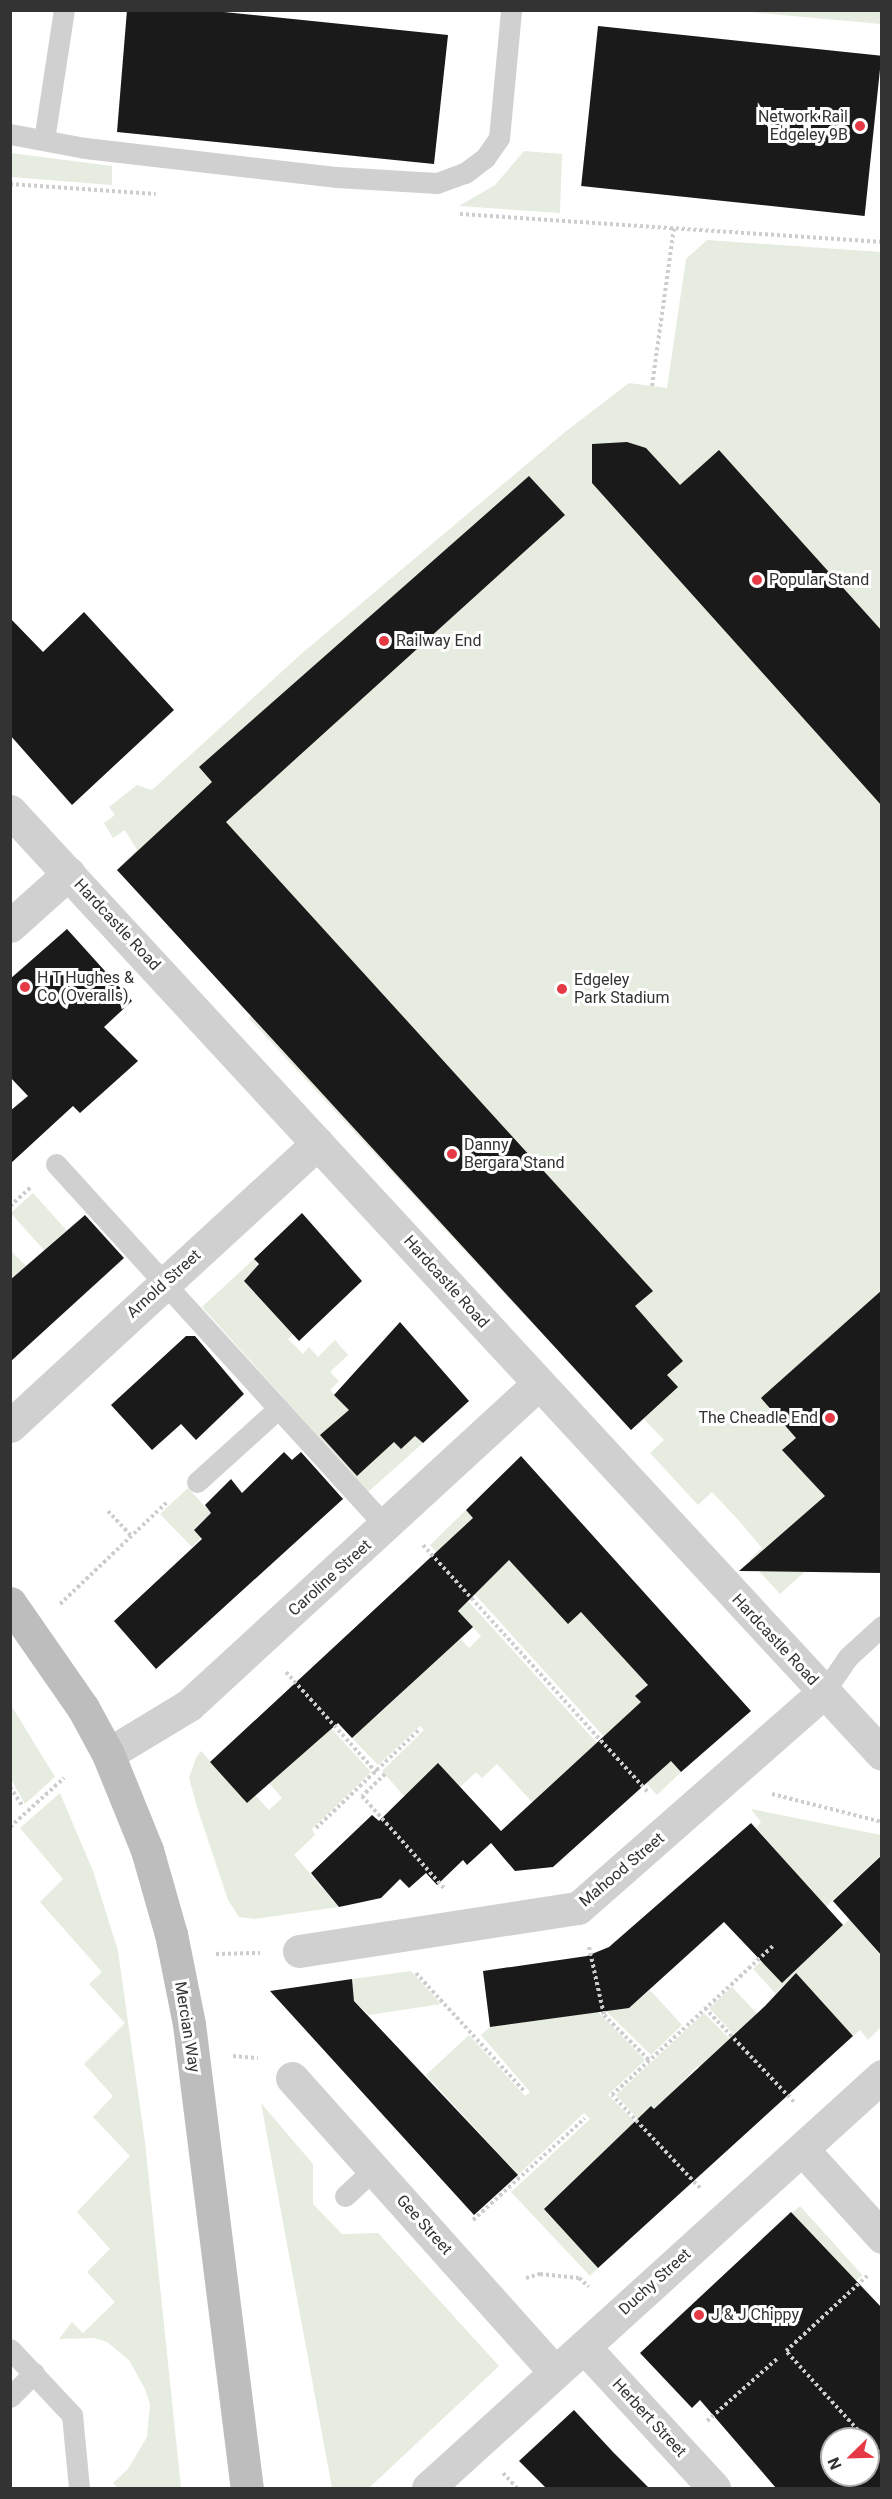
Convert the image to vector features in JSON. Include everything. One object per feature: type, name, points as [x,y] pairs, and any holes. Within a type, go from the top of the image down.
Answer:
[{"type":"main road","name":"Mercian Way","points":[[10,1603],[32,1631],[108,1754],[147,1850],[175,1955],[193,2058],[247,2488]]},
{"type":"street","name":"Hardcastle Road","points":[[10,811],[882,1754]]},
{"type":"street","points":[[10,926],[69,873]]},
{"type":"street","name":"Arnold Street","points":[[10,1426],[318,1143]]},
{"type":"street","name":"Caroline Street","points":[[108,1754],[189,1705],[392,1522],[538,1384]]},
{"type":"street","name":"Mahood Street","points":[[299,1952],[452,1930],[578,1908],[739,1771],[824,1692]]},
{"type":"street","name":"Duchy Street","points":[[428,2488],[882,2076]]},
{"type":"street","name":"Gee Street","points":[[292,2078],[555,2372]]},
{"type":"street","points":[[812,2140],[882,2237]]},
{"type":"street","name":"Herbert Street","points":[[584,2347],[714,2488]]},
{"type":"lane","points":[[44,140],[63,10]]},
{"type":"lane","points":[[10,134],[337,177],[437,183],[472,168],[485,158],[499,138],[511,10]]},
{"type":"lane","points":[[56,1164],[279,1408],[392,1522]]},
{"type":"lane","points":[[197,1482],[279,1408]]},
{"type":"lane","points":[[824,1692],[848,1657],[882,1626]]},
{"type":"lane","points":[[345,2196],[374,2169]]},
{"type":"lane","points":[[10,2349],[72,2415],[79,2488]]},
{"type":"lane","points":[[10,2397],[33,2373]]},
{"type":"path","points":[[652,386],[674,228]]},
{"type":"path","points":[[32,1631],[174,1495]]},
{"type":"path","points":[[108,1511],[131,1536]]},
{"type":"path","points":[[392,1522],[677,1824]]},
{"type":"path","points":[[260,1642],[376,1772]]},
{"type":"path","points":[[316,1828],[419,1730]]},
{"type":"path","points":[[739,1771],[757,1790],[882,1822]]},
{"type":"path","points":[[385,1774],[362,1796],[446,1890],[452,1930]]},
{"type":"path","points":[[10,1827],[64,1778]]},
{"type":"path","points":[[10,1787],[23,1806]]},
{"type":"path","points":[[578,1908],[604,2015],[650,2061]]},
{"type":"path","points":[[403,1937],[408,1965],[525,2092]]},
{"type":"path","points":[[727,2217],[612,2096],[773,1946]]},
{"type":"path","points":[[175,1955],[299,1952]]},
{"type":"path","points":[[705,2008],[812,2140]]},
{"type":"path","points":[[193,2058],[254,2055],[292,2078]]},
{"type":"path","points":[[443,2247],[585,2118]]},
{"type":"path","points":[[855,2427],[786,2351],[873,2271]]},
{"type":"path","points":[[478,2285],[540,2274],[579,2277],[618,2315]]},
{"type":"path","points":[[676,2448],[778,2358]]},
{"type":"shaded area","points":[[737,11],[881,11],[881,24]]},
{"type":"shaded area","points":[[524,151],[562,154],[560,213],[459,206],[495,185]]},
{"type":"shaded area","points":[[11,153],[112,166],[112,185],[11,177]]},
{"type":"shaded area","name":"Edgeley Park Stadium","points":[[707,240],[881,252],[881,1573],[854,1573],[831,1548],[780,1594],[749,1560],[762,1548],[741,1523],[712,1492],[698,1505],[650,1453],[664,1440],[644,1419],[631,1430],[249,1018],[253,1014],[117,870],[137,850],[125,830],[113,838],[104,823],[115,815],[109,807],[137,785],[152,790],[300,655],[565,432],[629,383],[667,388],[686,259]]},
{"type":"shaded area","points":[[33,1193],[66,1230],[44,1250],[11,1213]]},
{"type":"shaded area","points":[[10,1250],[26,1266],[10,1280]]},
{"type":"shaded area","points":[[254,1259],[295,1332],[288,1339],[303,1354],[309,1347],[318,1357],[335,1340],[348,1355],[330,1372],[339,1381],[330,1390],[336,1397],[351,1395],[378,1444],[385,1450],[394,1442],[401,1449],[415,1436],[423,1443],[368,1492],[202,1307]]},
{"type":"shaded area","points":[[188,1488],[211,1513],[194,1529],[201,1538],[192,1547],[160,1514]]},
{"type":"shaded area","points":[[466,1510],[581,1612],[648,1685],[636,1696],[660,1724],[667,1756],[681,1772],[657,1795],[430,1545]]},
{"type":"shaded area","points":[[468,1601],[597,1743],[532,1802],[497,1764],[482,1778],[476,1772],[460,1787],[438,1764],[419,1813],[382,1771],[424,1730],[420,1726],[378,1765],[352,1738],[368,1722],[361,1699],[377,1716],[410,1685],[396,1670],[460,1638],[469,1648],[481,1636],[458,1611]]},
{"type":"shaded area","points":[[11,1705],[55,1777],[25,1804],[11,1779]]},
{"type":"shaded area","points":[[331,1728],[371,1772],[312,1829],[315,1835],[294,1855],[339,1907],[254,1919],[239,1917],[228,1900],[189,1778],[196,1758],[201,1751],[247,1802],[255,1795],[269,1810],[282,1798],[269,1783]]},
{"type":"shaded area","points":[[60,1793],[93,1871],[118,1951],[145,2142],[181,2488],[118,2488],[113,2483],[128,2469],[147,2437],[150,2404],[145,2389],[129,2360],[107,2342],[95,2338],[59,2339],[72,2322],[83,2333],[115,2302],[87,2272],[110,2249],[77,2212],[130,2156],[93,2117],[113,2096],[84,2064],[125,2023],[89,1984],[102,1972],[40,1902],[63,1879],[20,1828]]},
{"type":"shaded area","points":[[751,1809],[881,1835],[881,1855],[817,1915],[835,1933],[857,1912],[861,1932],[881,1956],[881,2027],[868,2040],[860,2030],[853,2036],[811,1991],[801,2000],[785,1984],[775,1993],[753,1969],[779,1944],[789,1865],[756,1828],[761,1822]]},
{"type":"shaded area","points":[[411,1971],[441,2004],[369,2015],[354,2001],[352,1979]]},
{"type":"shaded area","points":[[732,1987],[769,2026],[746,2048],[709,2008]]},
{"type":"shaded area","points":[[650,1990],[682,2025],[651,2055],[606,2011],[628,2008]]},
{"type":"shaded area","points":[[598,2012],[645,2060],[608,2095],[650,2137],[557,2223],[598,2268],[590,2276],[511,2192],[590,2119],[584,2113],[518,2175],[426,2075],[469,2035],[525,2096],[530,2092],[481,2035],[490,2027]]},
{"type":"shaded area","points":[[704,2013],[730,2039],[712,2079],[698,2066],[673,2091],[667,2122],[651,2106],[638,2119],[616,2095]]},
{"type":"shaded area","points":[[261,2103],[313,2164],[313,2204],[342,2234],[378,2233],[499,2366],[369,2488],[332,2488]]},
{"type":"shaded area","points":[[800,2206],[862,2275],[854,2282],[792,2213]]},
{"type":"building","points":[[127,10],[204,10],[448,35],[434,164],[117,132]]},
{"type":"building","points":[[598,26],[881,56],[865,216],[581,186]]},
{"type":"building","name":"Popular Stand","points":[[627,442],[646,448],[680,485],[719,450],[882,631],[882,806],[592,483],[592,444]]},
{"type":"building","points":[[529,476],[565,515],[226,822],[653,1291],[635,1306],[683,1361],[667,1375],[678,1387],[631,1430],[117,870],[212,782],[199,767]]},
{"type":"building","points":[[84,612],[174,710],[72,805],[10,735],[10,618],[43,652]]},
{"type":"building","points":[[67,929],[132,1001],[104,1027],[138,1061],[80,1113],[73,1106],[10,1164],[10,1111],[28,1096],[10,1077],[10,979]]},
{"type":"building","points":[[302,1213],[362,1281],[299,1341],[244,1281],[259,1264],[254,1259]]},
{"type":"building","points":[[85,1215],[124,1258],[10,1362],[10,1280]]},
{"type":"building","name":"The Cheadle End","points":[[882,1290],[882,1573],[739,1571],[825,1496],[782,1450],[796,1438],[761,1398]]},
{"type":"building","points":[[400,1322],[469,1401],[423,1443],[415,1436],[401,1449],[394,1442],[357,1476],[320,1435],[349,1410],[334,1395]]},
{"type":"building","points":[[186,1336],[195,1336],[244,1394],[196,1440],[181,1424],[152,1450],[111,1405]]},
{"type":"building","points":[[284,1452],[292,1460],[301,1452],[343,1499],[156,1669],[114,1621],[202,1539],[194,1530],[211,1513],[205,1505],[231,1479],[242,1493]]},
{"type":"building","points":[[521,1456],[751,1711],[681,1772],[671,1761],[553,1867],[515,1871],[491,1843],[467,1865],[463,1860],[437,1885],[426,1873],[409,1888],[400,1879],[381,1898],[339,1907],[311,1873],[372,1815],[379,1821],[438,1763],[501,1831],[641,1702],[635,1696],[648,1685],[581,1612],[568,1624],[509,1560],[458,1611],[473,1627],[352,1738],[338,1723],[247,1803],[210,1762],[473,1518],[466,1510]]},
{"type":"building","points":[[751,1823],[843,1925],[782,1983],[724,1922],[629,2008],[490,2027],[483,1971],[587,1956],[609,1947]]},
{"type":"building","points":[[882,1855],[882,1956],[833,1901]]},
{"type":"building","points":[[796,1973],[853,2036],[598,2268],[544,2209],[651,2106],[654,2109],[765,2006]]},
{"type":"building","points":[[352,1979],[354,2001],[518,2175],[474,2215],[270,1991]]},
{"type":"building","points":[[791,2212],[882,2308],[882,2488],[776,2488],[700,2400],[692,2408],[640,2353]]},
{"type":"building","points":[[574,2410],[649,2488],[546,2488],[519,2461]]},
{"type":"place","name":"Network Rail Edgeley 9B","points":[[860,126]]},
{"type":"place","name":"Popular Stand","points":[[757,580]]},
{"type":"place","name":"Railway End","points":[[384,641]]},
{"type":"place","name":"H T Hughes & Co (Overalls)","points":[[25,987]]},
{"type":"place","name":"Edgeley Park Stadium","points":[[562,989]]},
{"type":"place","name":"Danny Bergara Stand","points":[[452,1154]]},
{"type":"place","name":"The Cheadle End","points":[[830,1418]]},
{"type":"place","name":"J & J Chippy","points":[[699,2315]]}]
